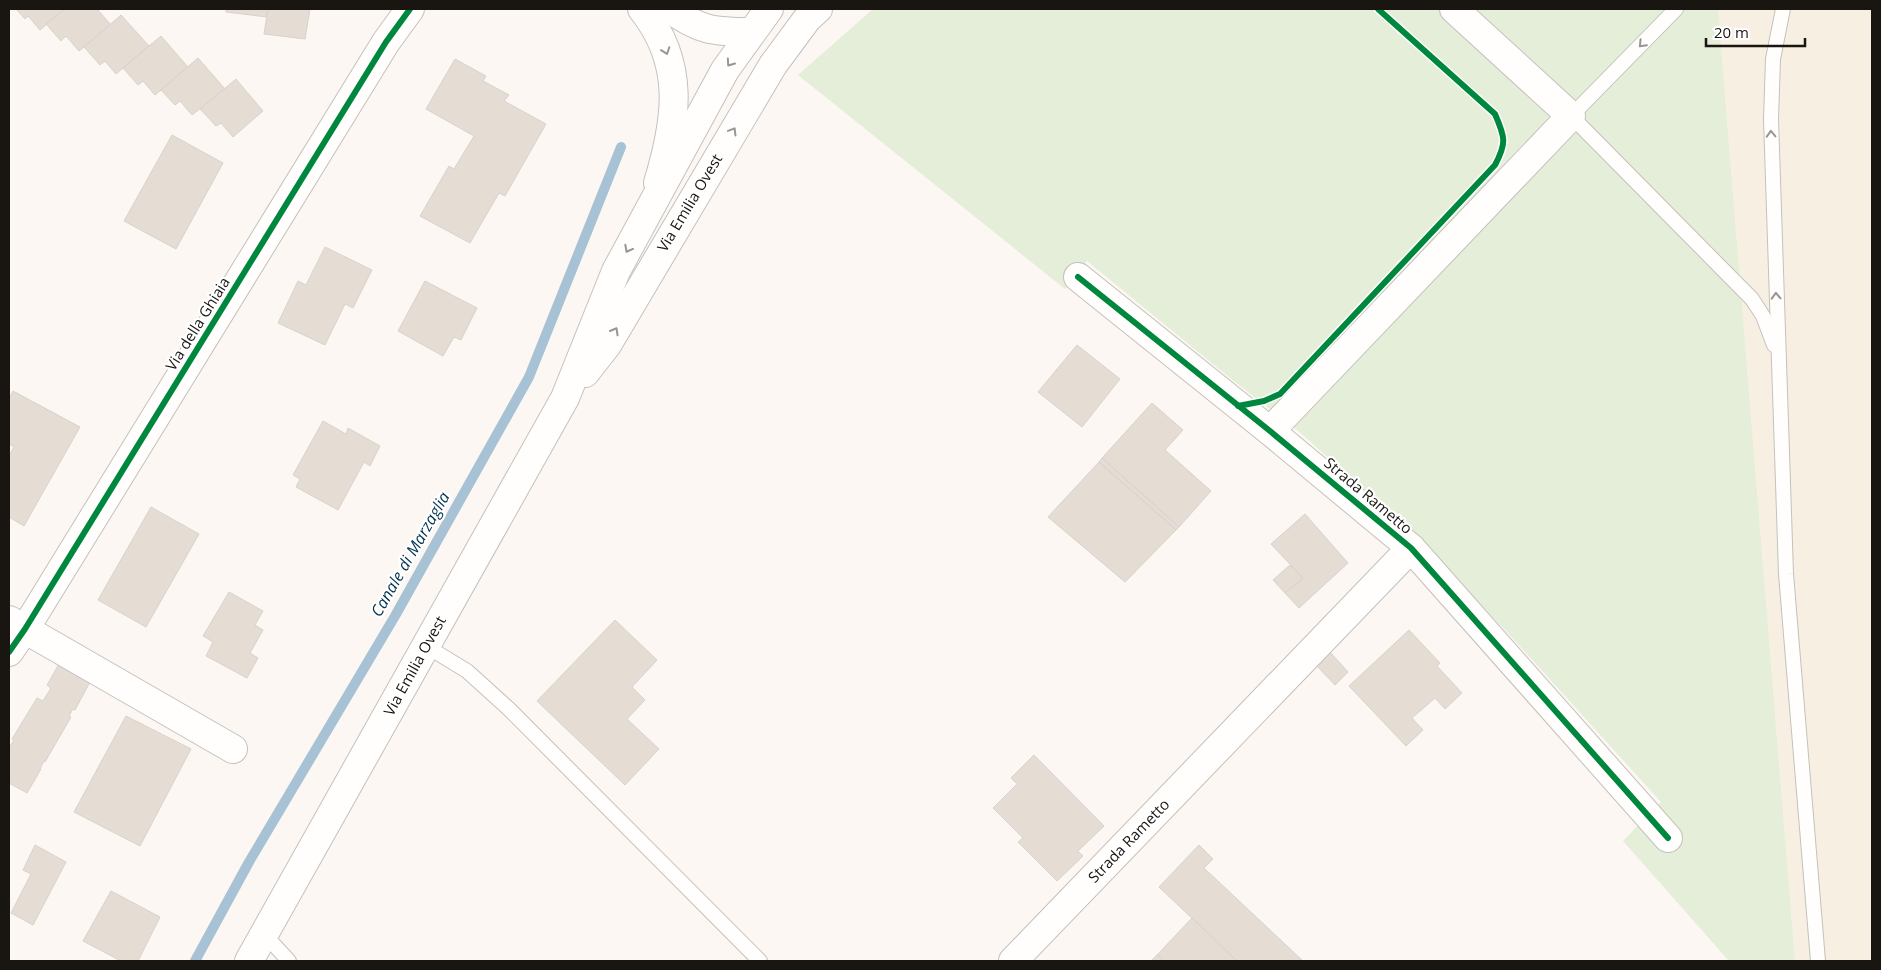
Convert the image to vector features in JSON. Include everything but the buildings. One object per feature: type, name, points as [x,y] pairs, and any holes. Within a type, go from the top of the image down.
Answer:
[{"type":"street","name":"Via della Ghiaia","points":[[9,652],[17,624],[386,42],[410,9]]},
{"type":"street","points":[[642,9],[666,48],[673,75],[674,110],[667,151],[651,206]]},
{"type":"street","name":"Via Emilia Ovest","points":[[249,961],[565,398],[616,271],[725,70],[768,9]]},
{"type":"street","name":"Via Emilia Ovest","points":[[565,398],[607,345],[773,65],[807,19],[818,9]]},
{"type":"street","points":[[1270,432],[1571,116],[1454,9]]},
{"type":"street","points":[[673,10],[687,22],[717,32],[751,32]]},
{"type":"street","name":"Strada Rametto","points":[[1078,277],[1411,548],[1668,838]]},
{"type":"street","name":"Strada Rametto","points":[[1013,961],[1411,548]]},
{"type":"street","points":[[17,624],[233,749]]},
{"type":"lane","points":[[1676,9],[1571,116],[1752,299],[1763,316],[1772,337],[1778,363]]},
{"type":"lane","points":[[1783,9],[1773,59],[1771,120],[1778,363],[1786,574],[1818,961]]},
{"type":"lane","points":[[426,646],[467,671],[509,709],[760,961]]},
{"type":"lane","points":[[264,934],[290,961]]},
{"type":"shaded area","points":[[1718,9],[1872,9],[1872,961],[1795,961]]},
{"type":"green space","points":[[873,9],[1718,9],[1795,961],[1729,961],[1623,841],[1661,802],[1506,631],[1419,541],[1302,434],[1230,378],[1087,261],[1065,289],[798,75]]},
{"type":"waterway","name":"Canale di Marzaglia","points":[[195,961],[249,862],[395,616],[529,377],[621,147]]},
{"type":"cycle path","points":[[9,652],[25,629],[386,42],[410,9]]},
{"type":"cycle path","points":[[1238,406],[1264,401],[1280,394],[1495,165],[1501,151],[1503,134],[1495,114],[1378,9]]},
{"type":"cycle path","points":[[1078,277],[1270,431],[1411,548],[1668,838]]}]
